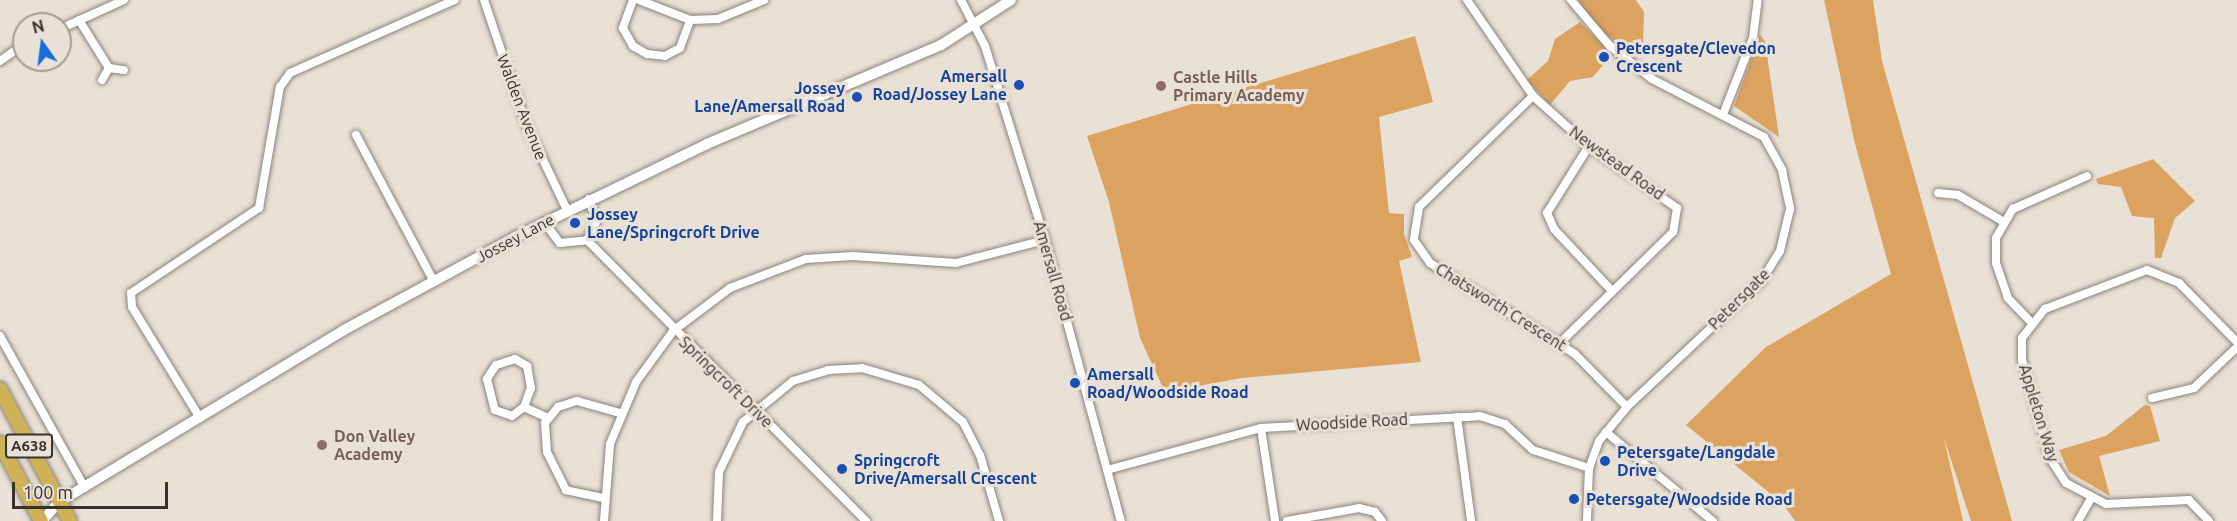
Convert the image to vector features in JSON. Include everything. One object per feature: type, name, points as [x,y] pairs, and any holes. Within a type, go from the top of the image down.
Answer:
[{"type":"highway","name":"A638","points":[[0,390],[70,521]]},
{"type":"highway","name":"A638","points":[[0,443],[41,521]]},
{"type":"highway","points":[[59,502],[61,521]]},
{"type":"street","points":[[200,418],[132,307],[131,293],[259,208],[280,87],[290,74],[455,0]]},
{"type":"street","name":"Walden Avenue","points":[[484,0],[526,124],[567,210]]},
{"type":"street","points":[[633,0],[623,28],[633,46],[647,54],[665,56],[680,48],[690,20]]},
{"type":"street","points":[[639,0],[690,20],[718,19],[764,0]]},
{"type":"street","name":"Amersall Road","points":[[961,0],[976,24],[1045,240],[1121,521]]},
{"type":"street","name":"Jossey Lane","points":[[41,521],[59,502],[200,418],[434,282],[544,222],[590,199],[898,64],[976,24],[1011,0]]},
{"type":"street","name":"Newstead Road","points":[[1467,0],[1533,96],[1589,146],[1672,203],[1679,217],[1673,232],[1611,290],[1559,344]]},
{"type":"street","name":"Petersgate","points":[[1571,0],[1609,45],[1652,79],[1724,112],[1764,137],[1775,155],[1788,190],[1789,225],[1761,281],[1627,407],[1606,432],[1589,468],[1587,521]]},
{"type":"street","points":[[1724,112],[1753,38],[1758,0]]},
{"type":"street","points":[[72,23],[120,1]]},
{"type":"street","points":[[79,20],[109,68],[123,70]]},
{"type":"street","points":[[102,80],[109,68]]},
{"type":"street","name":"Chatsworth Crescent","points":[[1533,96],[1419,207],[1412,227],[1420,253],[1430,263],[1559,344],[1627,407]]},
{"type":"street","points":[[356,135],[434,282]]},
{"type":"street","points":[[1589,146],[1547,213],[1554,229],[1611,290]]},
{"type":"street","points":[[2087,176],[2027,200],[2004,222],[1996,238],[1996,263],[2008,298],[2030,321],[2044,309],[2137,272],[2158,271],[2179,283],[2237,342]]},
{"type":"street","points":[[1938,193],[1958,195],[2004,222]]},
{"type":"street","points":[[544,222],[560,243],[587,240],[596,222],[590,199]]},
{"type":"street","name":"Springcroft Drive","points":[[587,240],[673,331],[866,521]]},
{"type":"street","points":[[604,521],[603,498],[620,413],[673,331],[729,288],[806,259],[853,256],[956,263],[1045,240]]},
{"type":"street","name":"Appleton Way","points":[[2030,321],[2022,338],[2022,360],[2050,458],[2067,483],[2090,500],[2121,506],[2178,497],[2196,504],[2209,521]]},
{"type":"street","points":[[0,336],[85,488]]},
{"type":"street","points":[[2152,398],[2194,388],[2237,347]]},
{"type":"street","points":[[515,360],[527,366],[531,388],[524,407],[512,416],[495,410],[487,379],[496,365],[515,360]]},
{"type":"street","points":[[717,521],[722,466],[736,433],[755,410],[793,381],[828,370],[883,371],[919,385],[969,431],[999,521]]},
{"type":"street","points":[[548,418],[577,401],[620,413]]},
{"type":"street","points":[[524,407],[548,418]]},
{"type":"street","points":[[1456,417],[1471,521]]},
{"type":"street","name":"Woodside Road","points":[[1107,470],[1261,428],[1456,417],[1493,419],[1533,450],[1589,468]]},
{"type":"street","points":[[548,418],[547,452],[566,490],[603,498]]},
{"type":"street","points":[[1261,428],[1275,521]]},
{"type":"street","points":[[1606,432],[1713,521]]},
{"type":"street","points":[[2078,521],[2090,500]]},
{"type":"street","points":[[1287,521],[1359,508],[1375,512],[1382,521]]},
{"type":"shaded area","points":[[1578,0],[1636,0],[1644,12],[1643,47],[1636,55],[1603,33]]},
{"type":"shaded area","points":[[1824,0],[1873,0],[1882,61],[2012,521],[1971,521],[1943,435],[1963,521],[1795,521],[1783,504],[1686,425],[1766,347],[1891,274],[1855,144]]},
{"type":"shaded area","points":[[1580,22],[1612,54],[1593,77],[1570,81],[1550,105],[1527,80],[1548,61],[1555,39]]},
{"type":"shaded area","points":[[1760,35],[1765,41],[1779,137],[1734,106]]},
{"type":"shaded area","points":[[1415,36],[1433,102],[1379,117],[1389,213],[1404,214],[1404,234],[1412,257],[1399,261],[1421,362],[1242,378],[1165,392],[1140,338],[1109,202],[1087,136]]},
{"type":"shaded area","points":[[2153,159],[2195,201],[2175,218],[2161,258],[2155,258],[2154,218],[2132,216],[2121,187],[2098,184],[2096,179]]},
{"type":"shaded area","points":[[2145,405],[2150,406],[2160,441],[2099,456],[2110,496],[2069,472],[2059,450],[2106,436]]},
{"type":"place","name":"Petersgate/Clevedon Crescent","points":[[1604,57]]},
{"type":"place","name":"Amersall Road/Jossey Lane","points":[[1019,85]]},
{"type":"place","name":"Castle Hills Primary Academy","points":[[1161,86]]},
{"type":"place","name":"Jossey Lane/Amersall Road","points":[[857,97]]},
{"type":"place","name":"Jossey Lane/Springcroft Drive","points":[[575,223]]},
{"type":"place","name":"Amersall Road/Woodside Road","points":[[1075,383]]},
{"type":"place","name":"Don Valley Academy","points":[[322,445]]},
{"type":"place","name":"Petersgate/Langdale Drive","points":[[1605,461]]},
{"type":"place","name":"Springcroft Drive/Amersall Crescent","points":[[842,469]]},
{"type":"place","name":"Petersgate/Woodside Road","points":[[1574,499]]}]
